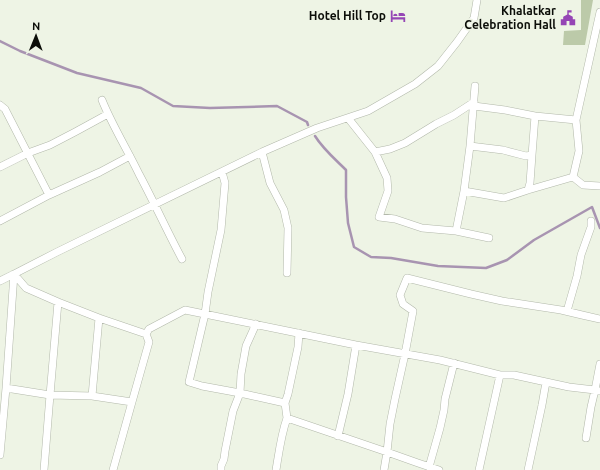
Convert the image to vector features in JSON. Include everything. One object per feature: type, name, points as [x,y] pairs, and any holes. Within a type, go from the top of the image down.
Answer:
[{"type":"street","points":[[0,281],[262,152],[317,128],[368,111],[415,84],[438,66],[474,18],[477,0]]},
{"type":"street","points":[[572,177],[579,150],[576,120],[600,12]]},
{"type":"street","points":[[456,231],[464,191],[470,146],[475,86]]},
{"type":"street","points":[[102,100],[167,232],[182,259]]},
{"type":"street","points":[[375,152],[405,142],[474,104],[535,116],[576,120]]},
{"type":"street","points":[[0,105],[5,109],[48,195]]},
{"type":"street","points":[[0,167],[28,153],[56,142],[108,114]]},
{"type":"street","points":[[528,190],[530,183],[535,116]]},
{"type":"street","points":[[348,118],[375,152],[387,178],[388,191],[379,217],[395,219],[422,228],[456,231],[489,238]]},
{"type":"street","points":[[470,146],[503,150],[526,156],[532,156]]},
{"type":"street","points":[[262,152],[270,183],[284,210],[288,228],[287,273]]},
{"type":"street","points":[[0,221],[48,195],[100,172],[130,156]]},
{"type":"street","points":[[222,172],[225,183],[221,230],[205,314],[189,382],[215,389],[285,403]]},
{"type":"street","points":[[572,177],[583,185],[600,186]]},
{"type":"street","points":[[464,191],[504,198],[572,177]]},
{"type":"street","points":[[568,312],[581,255],[591,227],[591,221]]},
{"type":"street","points":[[14,274],[26,288],[58,302],[146,334]]},
{"type":"street","points":[[0,455],[14,274]]},
{"type":"street","points":[[384,470],[390,424],[413,311],[403,304],[400,295],[407,278],[502,301],[600,319]]},
{"type":"street","points":[[44,470],[58,302]]},
{"type":"street","points":[[146,334],[149,329],[185,310],[356,345],[454,363],[500,375],[514,375],[569,387],[598,390]]},
{"type":"street","points":[[92,396],[100,318]]},
{"type":"street","points":[[221,470],[233,411],[240,393],[241,374],[246,346],[256,324]]},
{"type":"street","points":[[276,470],[283,428],[287,418],[285,403],[298,347],[299,333]]},
{"type":"street","points":[[113,470],[149,342],[146,334]]},
{"type":"street","points":[[338,436],[348,394],[356,345]]},
{"type":"street","points":[[429,467],[440,428],[444,410],[444,399],[454,363]]},
{"type":"street","points":[[586,438],[590,407],[598,390],[600,364]]},
{"type":"street","points":[[479,470],[500,375]]},
{"type":"street","points":[[528,470],[546,382]]},
{"type":"street","points":[[6,388],[50,394],[92,396],[132,402]]},
{"type":"street","points":[[287,418],[439,470]]},
{"type":"building","points":[[581,0],[593,0],[585,45],[563,45],[564,31],[581,30]]},
{"type":"waterway","points":[[0,41],[20,51],[77,73],[141,88],[173,106],[210,108],[277,106],[307,122],[308,125]]},
{"type":"waterway","points":[[315,136],[325,150],[346,170],[348,223],[354,247],[371,257],[391,258],[438,266],[486,268],[507,260],[534,240],[592,207],[600,228]]},
{"type":"place","name":"Hotel Hill Top","points":[[398,16]]},
{"type":"place","name":"Khalatkar Celebration Hall","points":[[568,18]]}]
